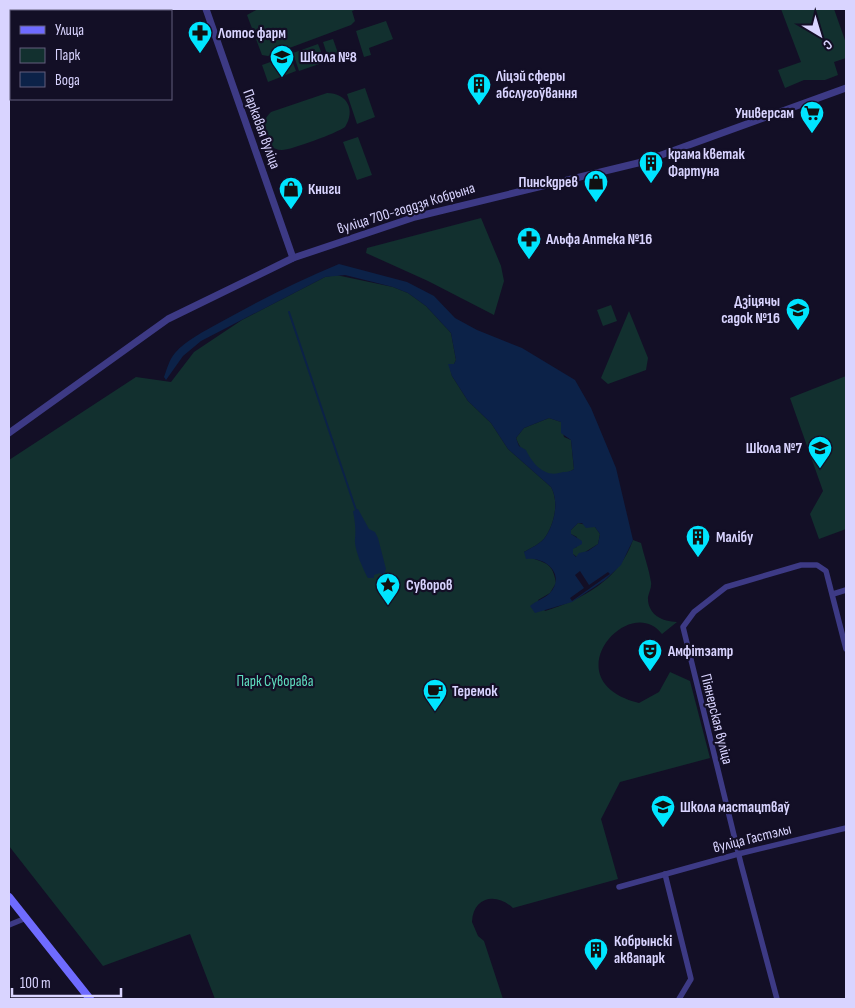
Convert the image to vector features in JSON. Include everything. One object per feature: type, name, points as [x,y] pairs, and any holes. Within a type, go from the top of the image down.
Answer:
[{"type":"main road","points":[[9,897],[90,999]]},
{"type":"street","name":"Паркавая вуліца","points":[[206,9],[293,258]]},
{"type":"street","name":"вуліца 700-годдзя Кобрына","points":[[9,433],[168,319],[293,258],[415,217],[642,162],[846,88]]},
{"type":"street","name":"Піянерская вуліца","points":[[777,999],[738,854],[683,627],[694,612],[726,588],[801,565],[822,566],[826,571],[833,594]]},
{"type":"street","points":[[846,590],[833,594],[846,650]]},
{"type":"street","name":"вуліца Гастэлы","points":[[619,887],[738,854],[846,828]]},
{"type":"street","points":[[665,874],[691,979],[679,999]]},
{"type":"street","points":[[9,925],[26,918]]},
{"type":"green space","points":[[258,9],[357,9],[352,11],[355,21],[351,25],[268,56],[262,55],[247,15]]},
{"type":"green space","points":[[781,9],[834,9],[846,43],[846,58],[834,62],[838,75],[825,80],[804,80],[785,88],[778,70],[801,62]]},
{"type":"green space","points":[[386,21],[393,39],[369,48],[371,55],[364,57],[356,31]]},
{"type":"green space","points":[[333,39],[339,56],[329,60],[323,42]]},
{"type":"green space","points":[[318,44],[325,62],[299,71],[293,53]]},
{"type":"green space","points":[[290,55],[296,71],[268,82],[262,65]]},
{"type":"green space","points":[[365,88],[375,117],[357,124],[347,94]]},
{"type":"green space","points":[[327,93],[340,96],[348,104],[350,115],[345,127],[324,137],[282,150],[275,149],[267,142],[264,136],[263,124],[271,112]]},
{"type":"green space","points":[[358,137],[372,175],[357,180],[343,142]]},
{"type":"green space","points":[[481,218],[501,266],[504,281],[494,315],[428,281],[366,253],[367,248]]},
{"type":"green space","name":"Парк Суворава","points":[[336,275],[393,287],[408,293],[426,306],[451,333],[456,360],[454,364],[449,364],[452,376],[468,401],[491,423],[508,449],[551,487],[555,499],[555,512],[552,524],[542,541],[524,552],[548,565],[554,574],[556,583],[550,593],[538,600],[545,611],[586,594],[598,586],[619,566],[633,540],[641,543],[651,582],[648,597],[650,608],[661,619],[677,622],[662,634],[648,624],[632,624],[617,631],[605,644],[599,660],[601,677],[613,692],[639,703],[659,692],[670,672],[690,681],[710,758],[620,782],[601,819],[618,879],[513,908],[500,900],[493,899],[481,902],[476,907],[472,922],[478,936],[484,941],[503,999],[215,999],[190,934],[103,966],[9,846],[9,460],[136,377],[171,382],[194,352],[242,320],[325,277]]},
{"type":"green space","points":[[611,305],[617,321],[603,326],[597,310]]},
{"type":"green space","points":[[629,311],[648,358],[646,370],[608,384],[601,378]]},
{"type":"green space","name":"Школа №7","points":[[846,376],[846,529],[819,539],[810,514],[823,491],[790,398]]},
{"type":"green space","points":[[549,418],[561,422],[564,437],[571,440],[574,469],[569,472],[550,475],[543,472],[524,453],[516,438],[524,428]]},
{"type":"green space","points":[[578,523],[595,527],[600,534],[598,544],[577,557],[573,554],[573,548],[577,547],[577,537],[571,534],[571,530]]},
{"type":"water","points":[[339,264],[407,282],[434,296],[455,318],[477,330],[522,348],[575,380],[591,408],[616,468],[633,540],[621,565],[605,580],[572,602],[535,613],[530,606],[550,593],[556,580],[552,568],[540,561],[526,559],[524,552],[542,541],[554,518],[555,499],[551,487],[508,449],[491,423],[468,401],[452,376],[448,364],[454,364],[456,360],[451,333],[426,306],[408,293],[393,287],[345,275],[325,277],[201,341],[183,356],[166,380],[164,377],[175,353],[190,340],[263,299]],"holes":[[[549,418],[561,422],[561,433],[571,440],[574,469],[570,471],[554,474],[548,473],[539,468],[526,450],[519,446],[516,438],[524,428]],[[578,523],[582,523],[586,528],[595,527],[600,534],[598,544],[588,551],[579,553],[576,557],[573,554],[573,549],[582,544],[582,541],[571,534],[571,530]]]},
{"type":"water","points":[[358,509],[369,529],[375,532],[378,538],[386,569],[382,576],[380,573],[374,575],[374,578],[368,578],[359,559],[355,543],[353,511]]},
{"type":"pier","points":[[580,571],[589,585],[608,572],[610,574],[572,601],[570,598],[584,588],[575,575]]},
{"type":"waterway","points":[[289,312],[356,510]]},
{"type":"place","name":"Лотос фарм","points":[[200,54]]},
{"type":"place","name":"Школа №8","points":[[282,78]]},
{"type":"place","name":"Ліцэй сферы абслугоўвання","points":[[479,106]]},
{"type":"place","name":"Универсам","points":[[812,134]]},
{"type":"place","name":"крама кветак Фартуна","points":[[651,184]]},
{"type":"place","name":"Пинскдрев","points":[[596,203]]},
{"type":"place","name":"Книги","points":[[291,210]]},
{"type":"place","name":"Альфа Аптека №16","points":[[529,260]]},
{"type":"place","name":"Дзіцячы садок №16","points":[[798,331]]},
{"type":"place","name":"Школа №7","points":[[820,469]]},
{"type":"place","name":"Малібу","points":[[698,558]]},
{"type":"place","name":"Суворов","points":[[388,606]]},
{"type":"place","name":"Амфітэатр","points":[[650,672]]},
{"type":"place","name":"Теремок","points":[[435,712]]},
{"type":"place","name":"Школа мастацтваў","points":[[663,828]]},
{"type":"place","name":"Кобрынскі аквапарк","points":[[596,971]]}]
